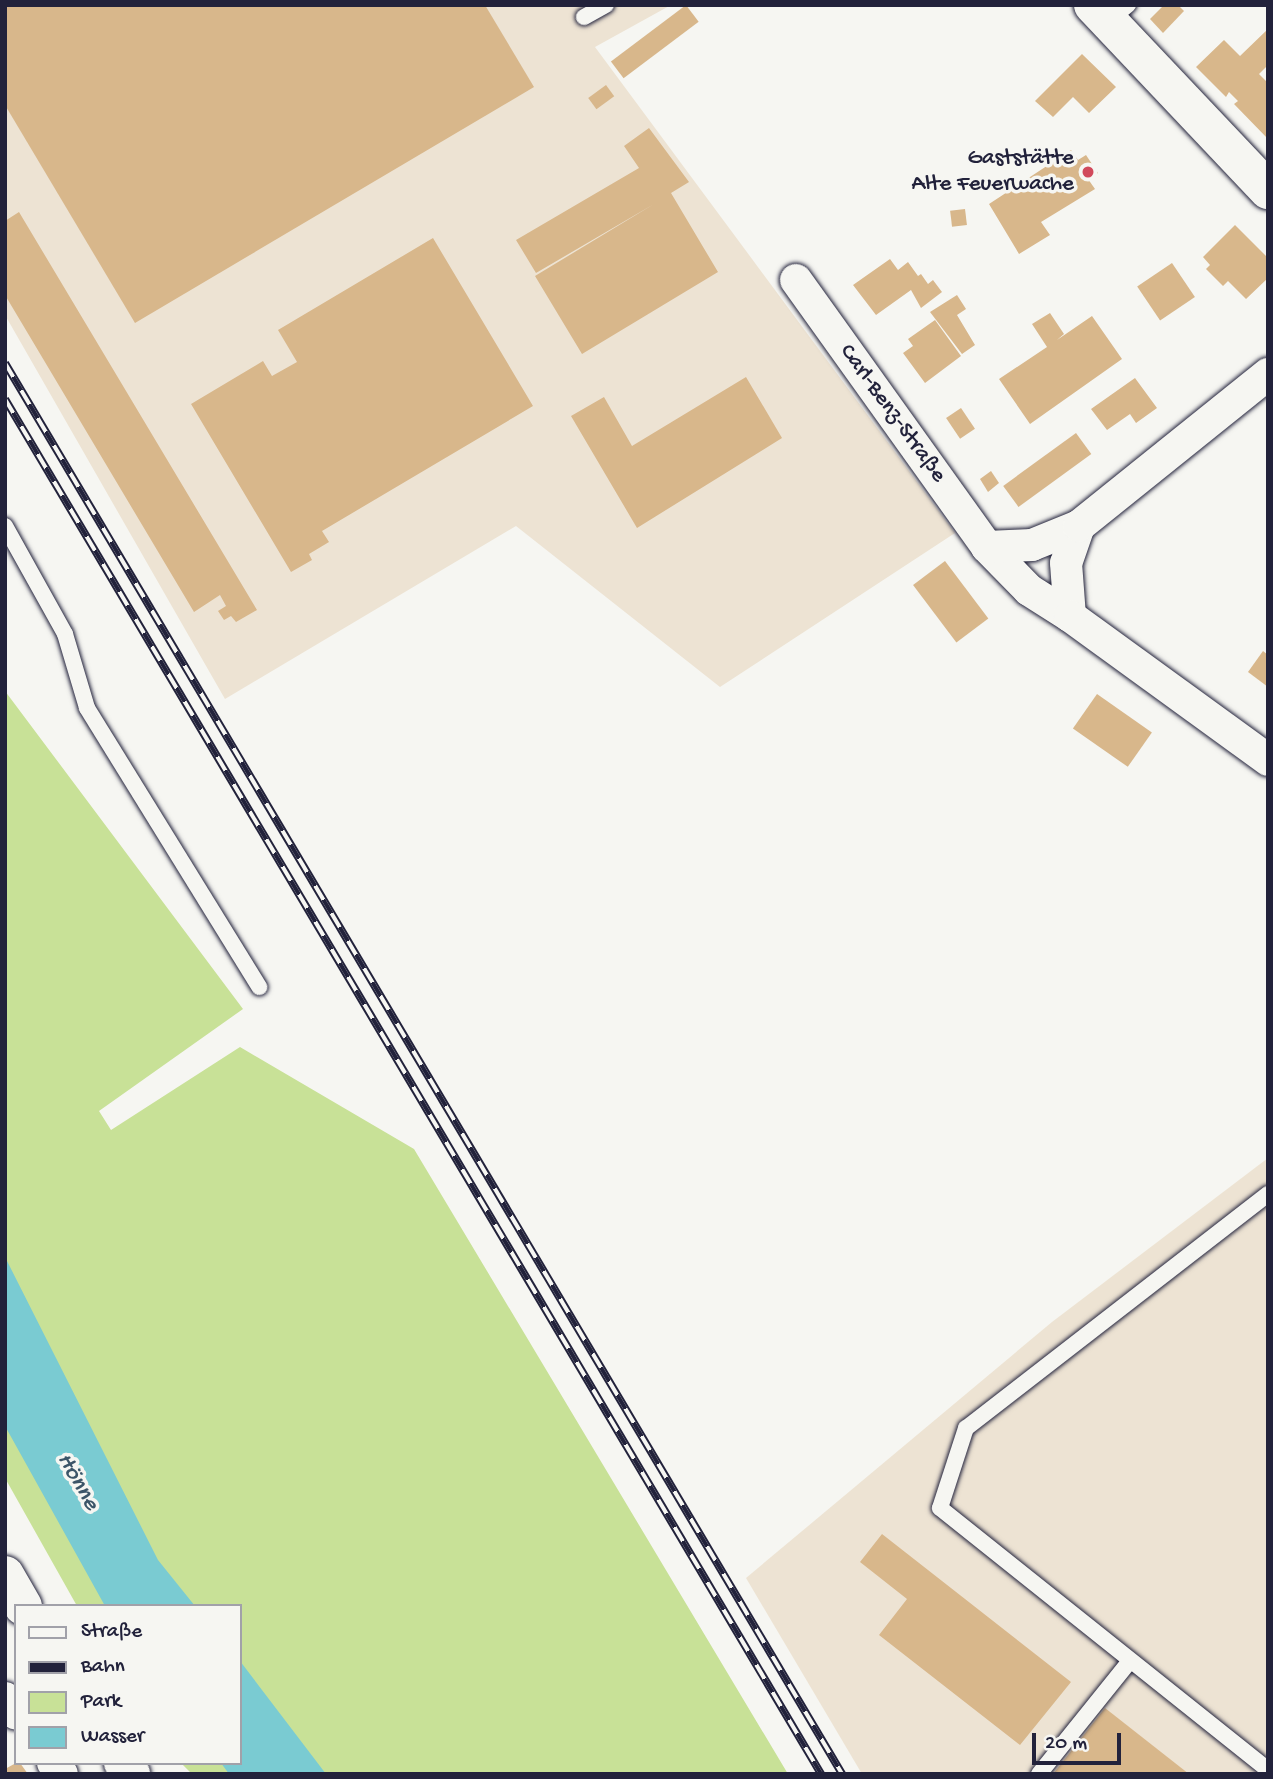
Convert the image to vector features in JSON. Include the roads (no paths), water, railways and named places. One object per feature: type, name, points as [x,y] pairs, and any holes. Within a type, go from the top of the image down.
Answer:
[{"type":"main road","points":[[1109,10],[1268,190]]},
{"type":"main road","points":[[5,1574],[22,1604]]},
{"type":"street","name":"Carl-Benz-Straße","points":[[796,280],[987,547],[1029,590],[1268,760]]},
{"type":"street","points":[[987,547],[1032,545],[1079,526],[1268,374]]},
{"type":"street","points":[[1070,617],[1066,564],[1079,526]]},
{"type":"lane","points":[[584,17],[606,5]]},
{"type":"lane","points":[[5,526],[65,634],[88,708],[259,988]]},
{"type":"lane","points":[[1268,1194],[966,1428],[940,1508],[1268,1770]]},
{"type":"lane","points":[[1039,1774],[1130,1661]]},
{"type":"water","name":"Hönne","points":[[5,1257],[158,1560],[193,1604],[104,1604],[5,1426]]},
{"type":"water","points":[[242,1664],[326,1774],[229,1774],[222,1765],[242,1765]]},
{"type":"railway","points":[[5,363],[842,1774]]},
{"type":"railway","points":[[5,399],[821,1774]]},
{"type":"place","name":"Gaststätte Alte Feuerwache","points":[[1088,172]]}]
